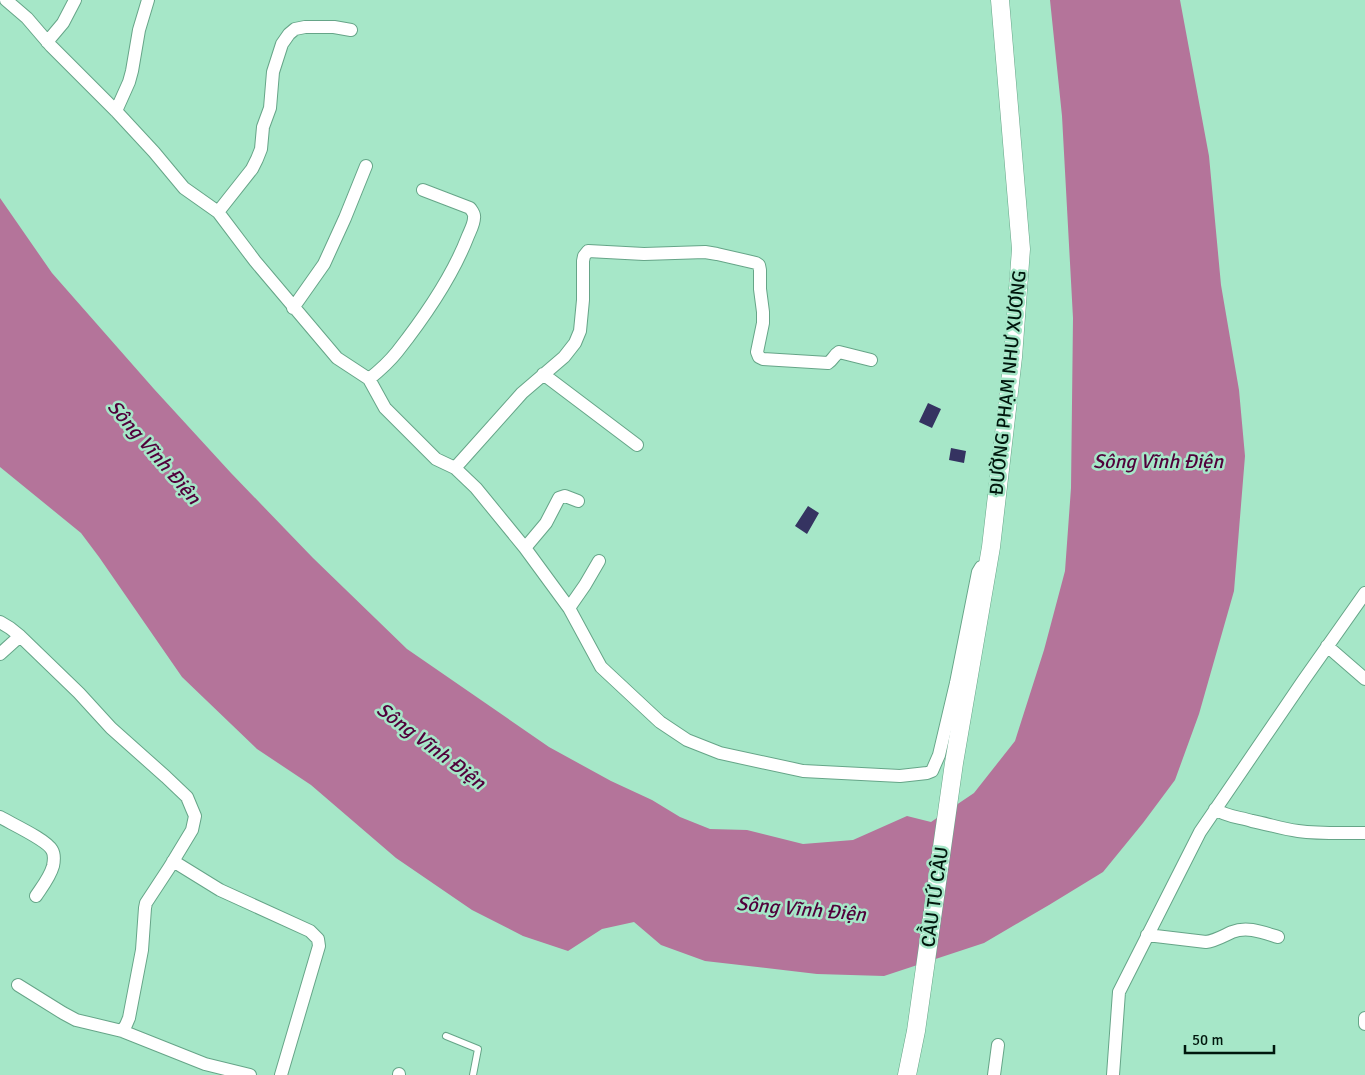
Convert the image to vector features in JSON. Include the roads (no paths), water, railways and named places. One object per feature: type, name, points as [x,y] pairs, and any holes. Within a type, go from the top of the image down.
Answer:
[{"type":"main road","name":"ĐƯỜNG PHẠM NHƯ XƯƠNG","points":[[954,763],[991,547],[1013,357],[1021,249],[1000,0]]},
{"type":"main road","name":"CẦU TỨ CÂU","points":[[907,1075],[916,1032],[954,763]]},
{"type":"street","points":[[6,0],[27,18],[47,42],[116,111],[184,188],[218,212],[293,308],[337,358],[369,379],[385,408],[436,458],[456,468],[476,488],[525,548],[569,608],[601,667],[660,722],[687,740],[720,753],[803,771],[900,776],[928,773],[932,770],[939,755],[978,572],[991,547]]},
{"type":"street","points":[[47,42],[64,23],[75,0]]},
{"type":"street","points":[[116,111],[129,82],[139,30],[148,0]]},
{"type":"street","points":[[218,212],[252,169],[261,149],[263,127],[270,103],[273,72],[282,44],[289,34],[295,29],[305,27],[334,27],[351,30]]},
{"type":"street","points":[[293,308],[324,264],[366,166]]},
{"type":"street","points":[[369,379],[395,354],[440,291],[465,244],[474,219],[474,213],[470,208],[423,190]]},
{"type":"street","points":[[456,468],[522,393],[564,357],[575,342],[580,332],[583,261],[586,253],[593,250],[644,254],[705,252],[756,263],[759,265],[760,270],[763,312],[763,323],[757,352],[759,357],[763,359],[828,363],[839,352],[872,360]]},
{"type":"street","points":[[543,374],[637,445]]},
{"type":"street","points":[[525,548],[546,523],[559,498],[565,496],[578,501]]},
{"type":"street","points":[[569,608],[599,561]]},
{"type":"street","points":[[1113,1075],[1119,992],[1200,832],[1365,593]]},
{"type":"street","points":[[0,622],[20,636],[79,693],[108,725],[187,797],[195,816],[192,830],[144,908],[142,950],[138,973],[129,1018],[122,1031]]},
{"type":"street","points":[[0,654],[20,636]]},
{"type":"street","points":[[1327,646],[1365,679]]},
{"type":"street","points":[[1215,809],[1229,816],[1300,832],[1365,833]]},
{"type":"street","points":[[0,818],[46,843],[52,850],[54,864],[36,896]]},
{"type":"street","points":[[173,862],[220,890],[310,931],[318,939],[319,946],[281,1075]]},
{"type":"street","points":[[1147,935],[1206,942],[1247,929],[1278,937]]},
{"type":"street","points":[[18,985],[76,1020],[122,1031],[205,1064],[250,1075]]},
{"type":"street","points":[[1365,1018],[1365,1024]]},
{"type":"street","points":[[994,1075],[998,1044]]},
{"type":"lane","points":[[446,1036],[478,1049],[473,1075]]},
{"type":"water","name":"Sông Vĩnh Điện","points":[[1050,0],[1180,0],[1209,156],[1221,285],[1239,390],[1245,456],[1234,591],[1199,714],[1175,780],[1103,872],[984,943],[884,976],[817,974],[705,961],[661,945],[634,922],[602,929],[568,951],[523,936],[472,910],[396,858],[311,785],[257,749],[182,677],[81,533],[0,467],[0,198],[52,273],[154,389],[313,558],[407,649],[549,747],[611,781],[652,800],[680,817],[710,829],[747,830],[803,844],[853,840],[907,816],[931,822],[974,793],[1015,741],[1044,650],[1065,571],[1071,488],[1073,318],[1062,116]]}]
